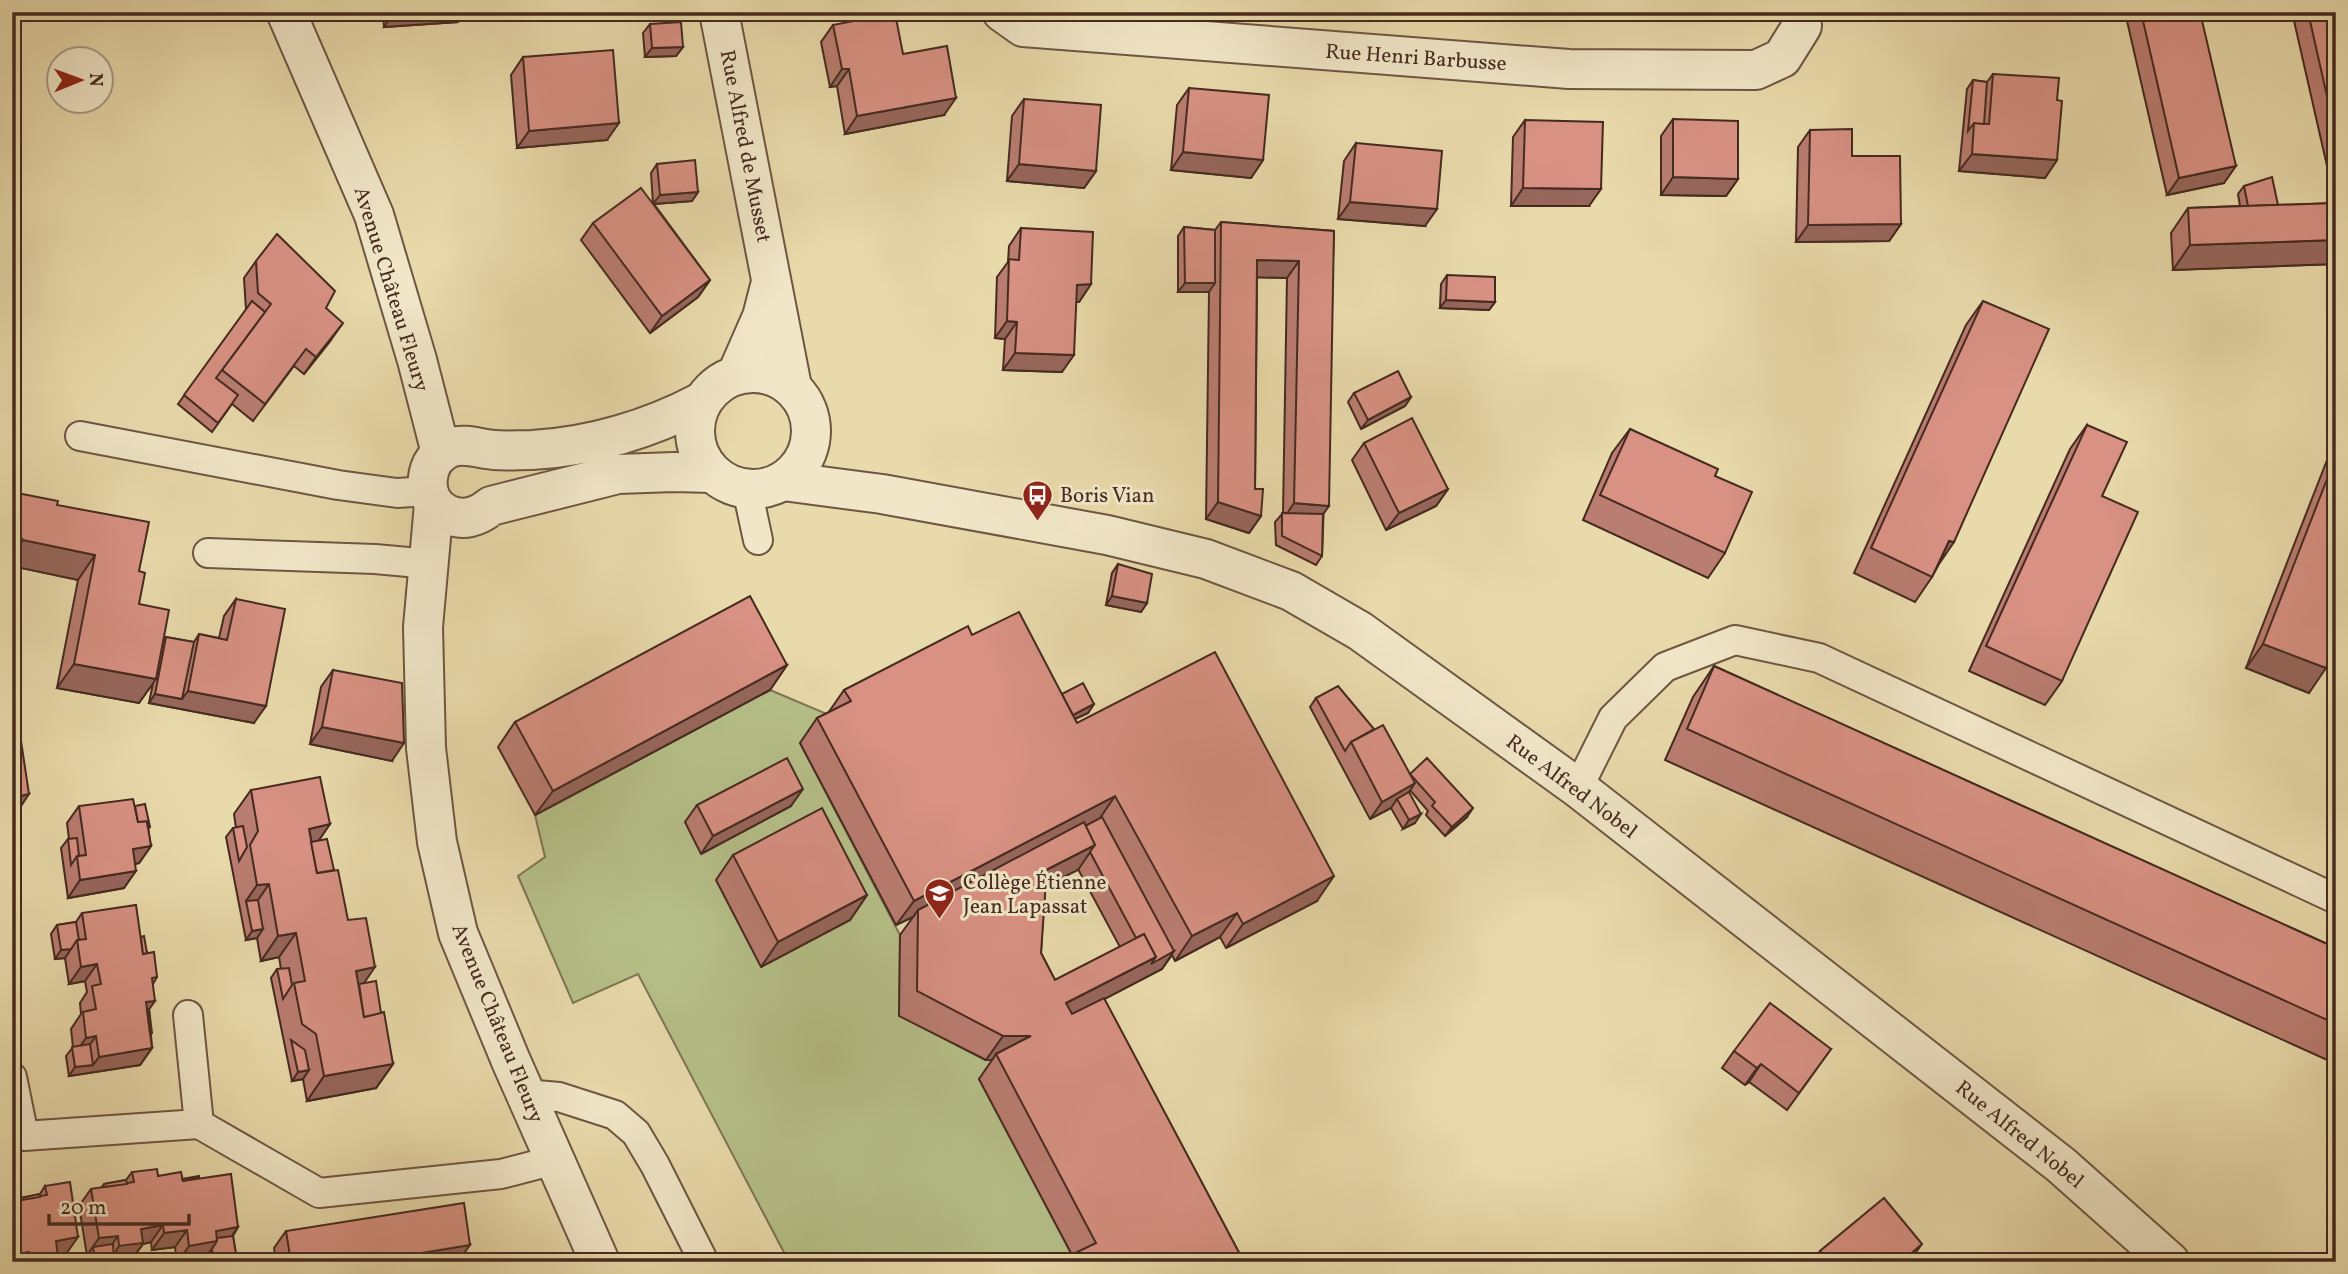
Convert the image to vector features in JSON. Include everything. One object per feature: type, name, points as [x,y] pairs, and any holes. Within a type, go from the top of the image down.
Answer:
[{"type":"street","name":"Avenue Château Fleury","points":[[286,12],[374,215],[441,453]]},
{"type":"street","name":"Rue Alfred de Musset","points":[[719,12],[792,387]]},
{"type":"street","name":"Rue Henri Barbusse","points":[[1002,12],[1023,27],[1569,69],[1729,70],[1756,70],[1782,58],[1802,26],[1800,12]]},
{"type":"street","name":"Rue Alfred de Musset","points":[[737,373],[762,317],[772,281]]},
{"type":"street","points":[[747,489],[728,484],[712,474],[701,458],[695,439],[694,420],[701,402],[716,384],[737,373],[766,373],[792,387],[805,404],[811,423],[810,444],[801,465],[783,481]]},
{"type":"street","points":[[701,402],[653,423],[573,447],[532,450],[480,449],[467,445],[453,447],[441,453],[432,464],[427,477],[454,505],[618,474],[712,474]]},
{"type":"street","name":"Rue Alfred Nobel","points":[[810,444],[832,462],[882,494]]},
{"type":"street","name":"Rue Alfred Nobel","points":[[747,489],[766,488],[783,481],[882,494],[1107,535],[1206,559],[1291,591],[1360,631],[1578,788],[2061,1165],[2170,1262]]},
{"type":"street","name":"Avenue Château Fleury","points":[[454,505],[430,564],[424,627],[426,748],[437,842],[457,933],[600,1262]]},
{"type":"lane","points":[[80,436],[454,505]]},
{"type":"lane","points":[[747,489],[758,540]]},
{"type":"lane","points":[[208,553],[375,559],[430,564]]},
{"type":"lane","points":[[1578,788],[1613,718],[1665,667],[1735,640],[1819,657],[2336,899]]},
{"type":"lane","points":[[188,1015],[199,1124]]},
{"type":"lane","points":[[12,1077],[24,1136],[199,1124],[319,1193],[500,1174],[555,1160]]},
{"type":"lane","points":[[526,1094],[559,1097],[615,1115],[635,1133],[655,1165],[704,1262]]},
{"type":"green space","points":[[770,690],[827,714],[800,743],[900,935],[899,1015],[985,1060],[1013,1060],[979,1079],[1076,1262],[789,1262],[638,974],[573,1003],[518,876],[545,857],[535,815]]},
{"type":"building","points":[[2141,12],[2200,12],[2236,166],[2179,178]]},
{"type":"building","points":[[2308,12],[2336,12],[2336,136]]},
{"type":"building","points":[[895,13],[903,54],[947,46],[956,98],[857,116],[849,69],[842,69],[833,25]]},
{"type":"building","points":[[681,22],[683,47],[652,48],[650,24]]},
{"type":"building","points":[[613,50],[619,123],[529,131],[523,57]]},
{"type":"building","points":[[1993,74],[2059,78],[2057,100],[2062,101],[2057,160],[1972,154],[1974,123],[1989,124]]},
{"type":"building","points":[[1973,80],[1987,82],[1984,124],[1974,123],[1968,131]]},
{"type":"building","points":[[1189,88],[1269,95],[1263,160],[1183,152]]},
{"type":"building","points":[[1024,99],[1101,105],[1096,171],[1019,164]]},
{"type":"building","points":[[1673,119],[1738,121],[1738,179],[1673,177]]},
{"type":"building","points":[[1525,120],[1603,122],[1601,189],[1523,188]]},
{"type":"building","points":[[1852,129],[1852,156],[1900,156],[1901,224],[1808,225],[1810,130]]},
{"type":"building","points":[[1356,143],[1442,151],[1437,209],[1350,202]]},
{"type":"building","points":[[695,160],[698,192],[660,195],[657,164]]},
{"type":"building","points":[[2272,177],[2278,205],[2248,206],[2244,186]]},
{"type":"building","points":[[641,188],[710,280],[662,316],[593,223]]},
{"type":"building","points":[[2336,203],[2336,240],[2190,245],[2188,208]]},
{"type":"building","points":[[1221,222],[1334,231],[1329,506],[1294,503],[1299,261],[1257,260],[1255,489],[1263,489],[1261,516],[1218,502]]},
{"type":"building","points":[[1184,227],[1215,230],[1215,283],[1185,283]]},
{"type":"building","points":[[1021,228],[1093,232],[1091,284],[1077,285],[1074,355],[1015,353],[1017,322],[1007,321],[1009,259],[1019,260]]},
{"type":"building","points":[[277,234],[335,291],[326,308],[343,323],[316,357],[306,349],[265,404],[222,370],[271,304],[258,293],[256,261]]},
{"type":"building","points":[[12,266],[21,267],[12,313]]},
{"type":"building","points":[[1447,275],[1495,277],[1495,302],[1446,300]]},
{"type":"building","points":[[252,301],[265,312],[216,378],[238,395],[218,423],[184,395]]},
{"type":"building","points":[[1983,301],[2049,329],[1954,542],[1949,541],[1932,577],[1871,548]]},
{"type":"building","points":[[1398,371],[1411,397],[1368,420],[1354,393]]},
{"type":"building","points":[[1412,418],[1448,489],[1399,513],[1364,443]]},
{"type":"building","points":[[2087,425],[2127,442],[2102,496],[2138,512],[2062,681],[1986,646]]},
{"type":"building","points":[[1630,429],[1718,469],[1715,476],[1752,492],[1725,553],[1600,495]]},
{"type":"building","points":[[2336,456],[2336,644],[2326,668],[2263,644]]},
{"type":"building","points":[[12,492],[58,501],[57,505],[149,522],[139,571],[145,573],[139,604],[169,610],[156,679],[74,664],[95,555],[23,540],[12,526]]},
{"type":"building","points":[[1282,513],[1323,514],[1322,556],[1282,536]]},
{"type":"building","points":[[1118,564],[1152,574],[1147,603],[1112,596]]},
{"type":"building","points":[[750,596],[787,665],[553,791],[515,722]]},
{"type":"building","points":[[236,599],[285,609],[266,706],[188,691],[199,634],[227,640]]},
{"type":"building","points":[[1019,612],[1077,723],[1215,652],[1334,876],[1243,924],[1237,913],[1192,936],[1115,796],[914,901],[817,718],[851,701],[844,690],[968,626],[972,635]]},
{"type":"building","points":[[166,637],[194,642],[182,699],[155,694]]},
{"type":"building","points":[[1714,666],[2336,948],[2336,1024],[1687,729]]},
{"type":"building","points":[[333,670],[402,683],[404,743],[322,727]]},
{"type":"building","points":[[1083,683],[1094,704],[1073,715],[1062,694]]},
{"type":"building","points":[[1338,686],[1374,729],[1351,742],[1345,751],[1316,698]]},
{"type":"building","points":[[1383,725],[1415,783],[1382,802],[1351,742]]},
{"type":"building","points":[[21,741],[29,794],[12,798],[12,742]]},
{"type":"building","points":[[787,758],[803,789],[713,836],[697,805]]},
{"type":"building","points":[[1427,758],[1473,808],[1452,827],[1432,806],[1435,802],[1410,774]]},
{"type":"building","points":[[320,777],[330,824],[309,829],[317,873],[338,870],[348,920],[366,918],[375,967],[356,971],[364,1017],[384,1012],[393,1064],[324,1076],[316,1034],[302,1024],[294,983],[305,981],[296,933],[278,936],[269,884],[257,885],[250,845],[258,831],[251,790]]},
{"type":"building","points":[[1409,792],[1421,814],[1409,820],[1397,799]]},
{"type":"building","points":[[133,799],[138,822],[147,821],[151,846],[133,849],[136,871],[80,880],[77,856],[86,855],[79,806]]},
{"type":"building","points":[[145,804],[150,827],[148,828],[147,821],[138,822],[135,806]]},
{"type":"building","points":[[822,808],[867,895],[778,942],[733,855]]},
{"type":"building","points":[[1102,817],[1174,951],[1151,964],[1156,957],[1144,934],[1136,938],[1090,852],[1095,845],[1085,826]]},
{"type":"building","points":[[1084,822],[1095,845],[1042,872],[1046,881],[1041,953],[1055,980],[1144,934],[1156,957],[1066,1003],[1072,1014],[1104,998],[1244,1262],[1069,1262],[1073,1260],[1071,1255],[1096,1243],[996,1054],[1031,1036],[1003,1036],[917,991],[918,910]]},
{"type":"building","points":[[243,826],[247,847],[239,861],[233,828]]},
{"type":"building","points":[[77,838],[79,856],[71,865],[68,839]]},
{"type":"building","points":[[327,839],[334,870],[317,873],[311,842]]},
{"type":"building","points":[[258,900],[263,929],[252,931],[246,901]]},
{"type":"building","points":[[136,905],[143,954],[154,952],[157,977],[152,978],[155,1001],[146,1002],[152,1048],[99,1057],[96,1036],[86,1038],[83,1012],[96,1009],[92,986],[101,984],[97,964],[81,967],[77,940],[86,939],[82,913]]},
{"type":"building","points":[[76,922],[79,940],[71,949],[61,950],[57,925]]},
{"type":"building","points":[[144,936],[147,953],[143,954],[141,937]]},
{"type":"building","points":[[289,968],[292,985],[283,999],[277,969]]},
{"type":"building","points":[[376,981],[381,1013],[364,1017],[359,984]]},
{"type":"building","points":[[1770,1003],[1831,1049],[1799,1093],[1761,1064],[1757,1068],[1734,1051]]},
{"type":"building","points":[[149,1009],[152,1033],[150,1033]]},
{"type":"building","points":[[291,1040],[305,1050],[309,1070],[298,1072]]},
{"type":"building","points":[[90,1044],[93,1065],[75,1067],[72,1047]]},
{"type":"building","points":[[157,1169],[158,1176],[181,1172],[183,1181],[231,1174],[238,1227],[216,1231],[217,1241],[189,1246],[187,1230],[164,1233],[163,1225],[141,1229],[143,1243],[119,1246],[118,1236],[99,1238],[91,1189],[134,1182],[132,1172]]},
{"type":"building","points":[[199,1176],[183,1181],[182,1179]]},
{"type":"building","points":[[126,1180],[127,1184],[104,1187],[104,1184]]},
{"type":"building","points":[[70,1182],[78,1237],[56,1241],[58,1257],[30,1262],[29,1252],[12,1255],[12,1201],[47,1195],[45,1186]]},
{"type":"building","points":[[40,1194],[40,1197],[16,1201],[16,1199]]},
{"type":"building","points":[[1884,1198],[1922,1244],[1901,1262],[1829,1262],[1820,1251]]},
{"type":"building","points":[[464,1203],[470,1245],[367,1262],[291,1262],[286,1231]]},
{"type":"building","points":[[233,1236],[236,1254],[213,1259],[212,1249],[217,1238]]},
{"type":"building","points":[[113,1244],[114,1262],[95,1262],[93,1247]]},
{"type":"building","points":[[1018,1257],[1030,1257],[1042,1262],[1010,1262]]},
{"type":"place","name":"Boris Vian","points":[[1037,522]]},
{"type":"place","name":"Collège Étienne Jean Lapassat","points":[[940,921]]}]
